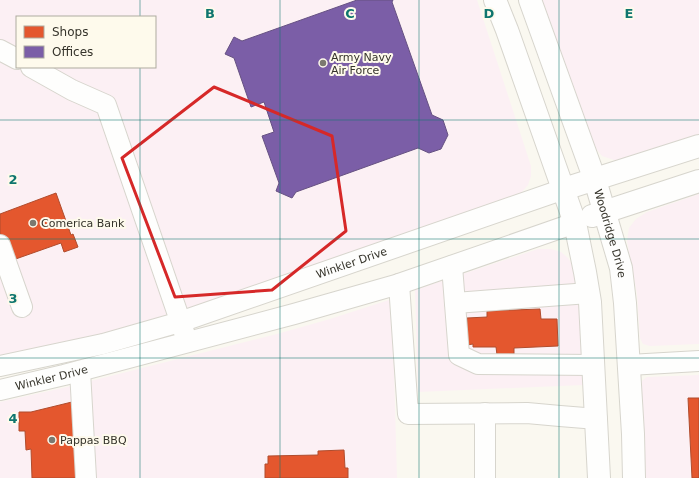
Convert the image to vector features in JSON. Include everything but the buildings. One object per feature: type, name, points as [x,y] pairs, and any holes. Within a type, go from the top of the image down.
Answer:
[{"type":"main road","points":[[494,0],[507,30],[575,223],[589,293],[597,418],[599,478]]},
{"type":"main road","name":"Woodridge Drive","points":[[530,0],[595,180],[621,268],[629,366],[634,478]]},
{"type":"main road","name":"Winkler Drive","points":[[564,189],[699,146]]},
{"type":"main road","name":"Winkler Drive","points":[[575,223],[699,181]]},
{"type":"street","points":[[0,50],[16,58]]},
{"type":"street","points":[[33,68],[72,90],[106,105],[187,342]]},
{"type":"street","name":"Winkler Drive","points":[[0,366],[103,344],[180,322],[564,189]]},
{"type":"street","name":"Winkler Drive","points":[[0,390],[80,371],[400,284],[575,223]]},
{"type":"street","points":[[0,246],[17,308],[0,280]]},
{"type":"street","points":[[452,266],[459,355],[478,364],[594,365]]},
{"type":"street","points":[[400,284],[408,414],[527,413],[597,418]]},
{"type":"street","points":[[455,303],[589,293]]},
{"type":"street","points":[[629,366],[699,361]]},
{"type":"street","points":[[80,371],[86,478]]},
{"type":"street","points":[[485,413],[485,478]]},
{"type":"highlighted area","points":[[214,87],[332,136],[346,231],[272,290],[175,297],[122,158]]},
{"type":"shaded area","points":[[0,0],[477,0],[531,166],[531,176],[528,185],[521,193],[512,199],[146,324],[0,361]]},
{"type":"shaded area","points":[[542,0],[699,0],[699,135],[626,160],[614,160],[602,156],[593,145]]},
{"type":"shaded area","points":[[699,194],[699,344],[650,346],[643,344],[640,338],[637,294],[627,241],[629,228],[636,219],[647,212]]},
{"type":"shaded area","points":[[538,249],[551,249],[561,252],[568,258],[575,269],[578,281],[583,385],[418,392],[415,290]]},
{"type":"shaded area","points":[[392,299],[397,478],[0,478],[0,402],[67,387],[277,334]]},
{"type":"shaded area","points":[[699,375],[699,478],[645,478],[640,385],[642,381],[647,377]]},
{"type":"place","name":"Army Navy Air Force","points":[[323,63]]},
{"type":"place","name":"Comerica Bank","points":[[33,223]]},
{"type":"place","name":"Pappas BBQ","points":[[52,440]]}]
